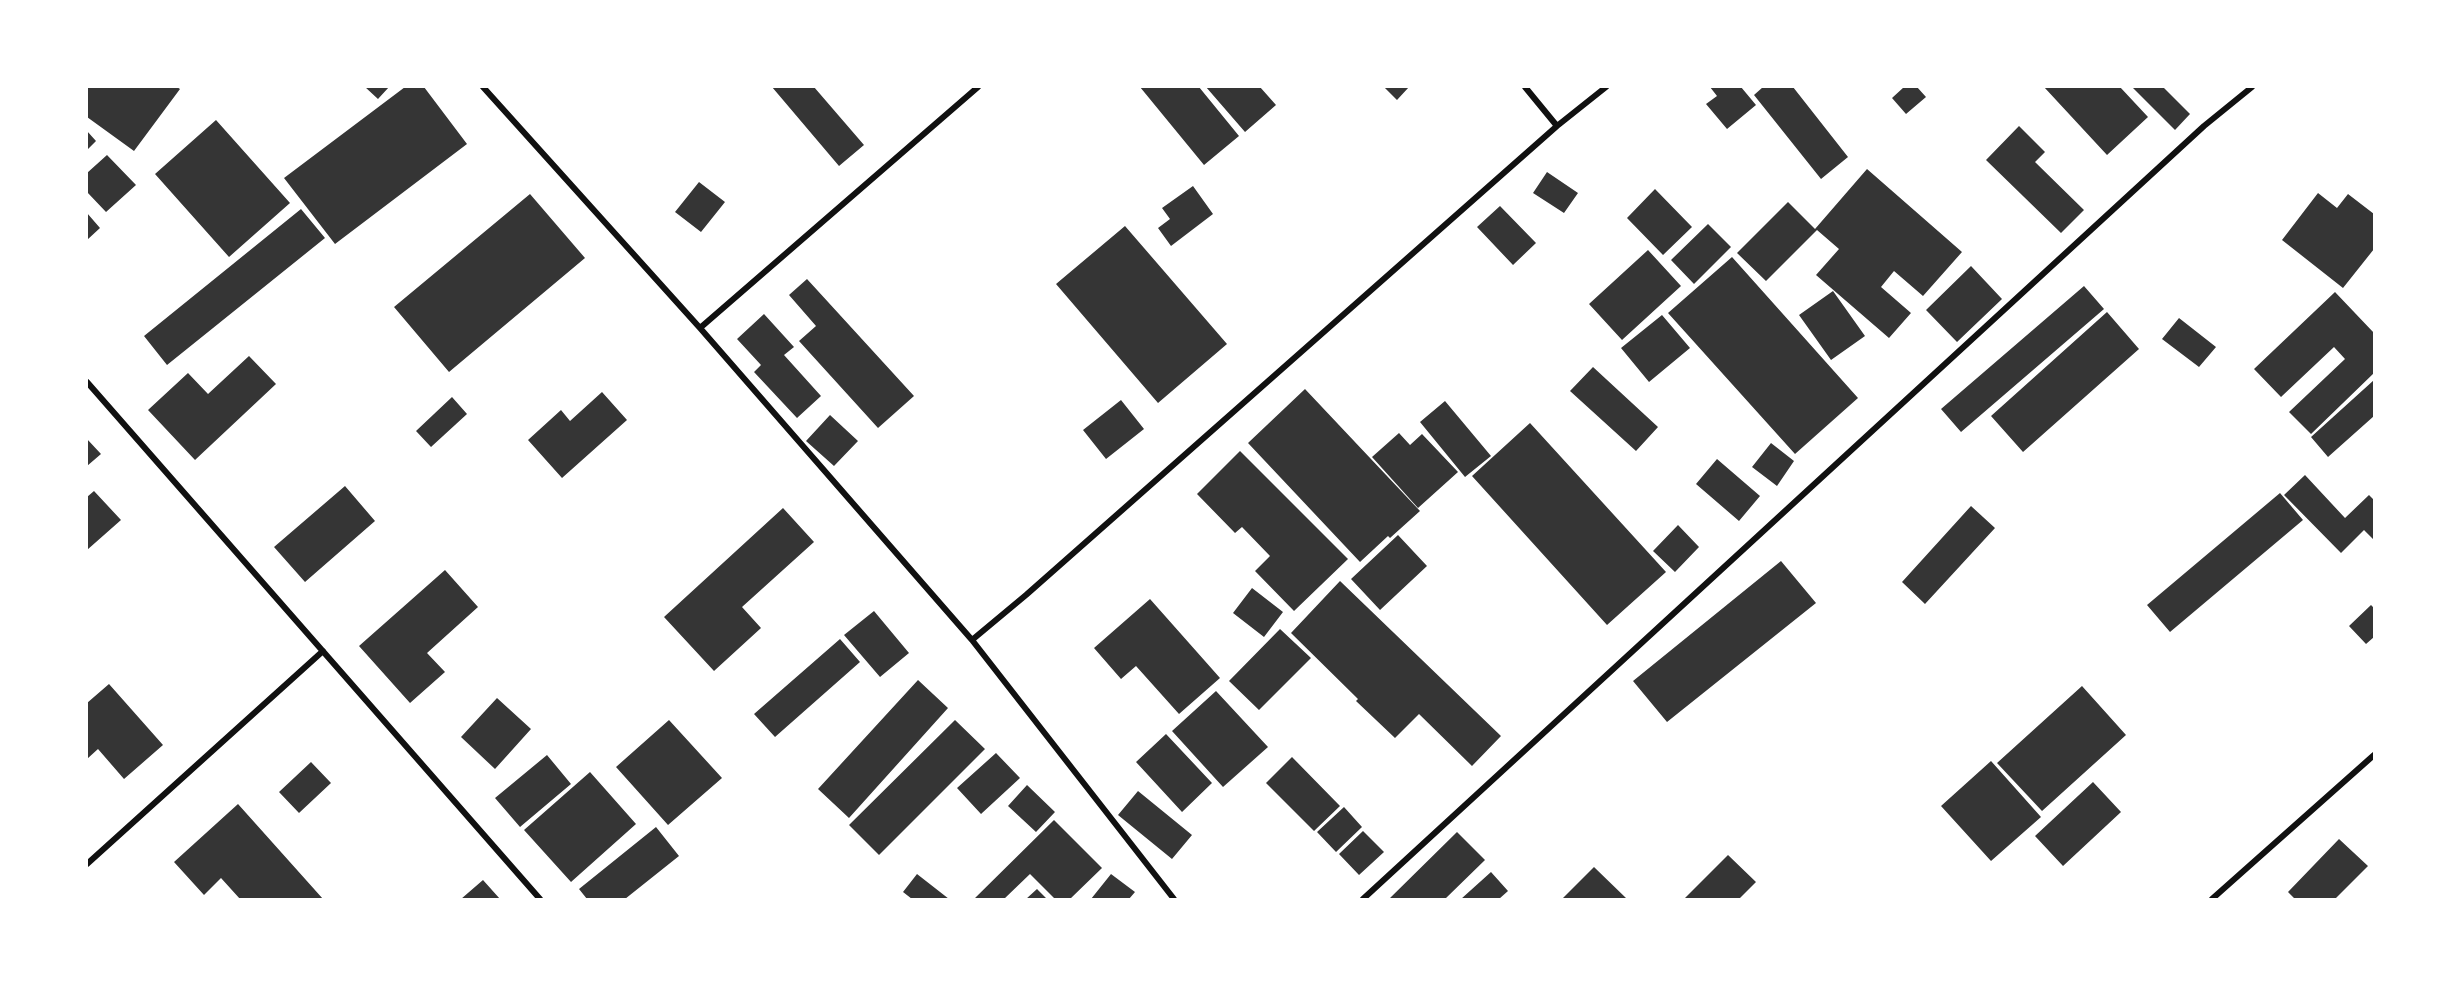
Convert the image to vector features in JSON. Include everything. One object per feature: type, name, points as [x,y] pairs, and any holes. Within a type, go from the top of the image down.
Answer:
[{"type":"street","points":[[483,87],[700,328],[972,640],[1174,899]]},
{"type":"street","points":[[700,328],[978,87]]},
{"type":"street","points":[[1525,87],[1557,126]]},
{"type":"street","points":[[972,640],[1026,595],[1557,126],[1606,87]]},
{"type":"street","points":[[1363,899],[2204,126],[2252,87]]},
{"type":"street","points":[[87,382],[540,899]]},
{"type":"street","points":[[87,864],[323,651]]},
{"type":"street","points":[[2212,899],[2374,755]]},
{"type":"building","points":[[87,87],[177,87],[180,89],[134,151],[87,117]]},
{"type":"building","points":[[365,87],[389,87],[378,99]]},
{"type":"building","points":[[405,87],[424,87],[467,144],[335,244],[284,178]]},
{"type":"building","points":[[772,87],[814,87],[864,145],[839,166]]},
{"type":"building","points":[[1140,87],[1199,87],[1239,136],[1204,165]]},
{"type":"building","points":[[1206,87],[1260,87],[1276,105],[1245,132]]},
{"type":"building","points":[[1384,87],[1409,87],[1397,100]]},
{"type":"building","points":[[1710,87],[1741,87],[1756,105],[1727,129],[1706,104],[1717,96]]},
{"type":"building","points":[[1763,87],[1793,87],[1848,157],[1821,179],[1754,95]]},
{"type":"building","points":[[1904,87],[1917,87],[1926,97],[1906,114],[1892,98]]},
{"type":"building","points":[[2044,87],[2120,87],[2148,117],[2107,155]]},
{"type":"building","points":[[2132,87],[2163,87],[2190,114],[2175,130]]},
{"type":"building","points":[[216,120],[290,203],[229,257],[155,174]]},
{"type":"building","points":[[2019,126],[2045,152],[2035,162],[2084,210],[2061,233],[1986,160]]},
{"type":"building","points":[[87,131],[96,141],[87,150]]},
{"type":"building","points":[[107,155],[136,185],[106,212],[87,192],[87,173]]},
{"type":"building","points":[[1867,169],[1962,252],[1923,296],[1894,271],[1881,287],[1911,313],[1889,338],[1816,275],[1839,249],[1817,230],[1766,281],[1737,253],[1788,202],[1815,229]]},
{"type":"building","points":[[1547,172],[1578,193],[1564,213],[1533,193]]},
{"type":"building","points":[[699,182],[725,202],[701,232],[675,212]]},
{"type":"building","points":[[1193,186],[1213,214],[1171,246],[1158,228],[1170,219],[1162,208]]},
{"type":"building","points":[[1655,189],[1692,227],[1663,255],[1627,218]]},
{"type":"building","points":[[2318,193],[2337,208],[2348,194],[2374,214],[2374,249],[2343,288],[2282,240]]},
{"type":"building","points":[[530,194],[585,258],[449,372],[394,307]]},
{"type":"building","points":[[1500,206],[1536,243],[1513,265],[1477,227]]},
{"type":"building","points":[[301,209],[325,238],[167,365],[144,336]]},
{"type":"building","points":[[87,213],[100,228],[87,240]]},
{"type":"building","points":[[1708,224],[1731,247],[1694,284],[1671,260]]},
{"type":"building","points":[[1125,226],[1227,344],[1158,403],[1056,284]]},
{"type":"building","points":[[1648,250],[1681,286],[1622,340],[1589,304]]},
{"type":"building","points":[[1732,257],[1858,398],[1795,454],[1668,313]]},
{"type":"building","points":[[1971,266],[2002,299],[1957,342],[1926,310]]},
{"type":"building","points":[[807,279],[914,396],[878,428],[799,341],[816,326],[789,295]]},
{"type":"building","points":[[2084,286],[2104,309],[1961,432],[1941,409]]},
{"type":"building","points":[[1833,291],[1865,336],[1831,360],[1799,315]]},
{"type":"building","points":[[2335,292],[2374,333],[2374,373],[2311,434],[2289,412],[2345,359],[2334,347],[2281,397],[2254,369]]},
{"type":"building","points":[[2107,312],[2139,349],[2023,452],[1991,416]]},
{"type":"building","points":[[764,314],[794,347],[784,355],[821,396],[797,418],[754,372],[761,365],[737,339]]},
{"type":"building","points":[[1662,315],[1690,348],[1649,382],[1621,348]]},
{"type":"building","points":[[2179,318],[2216,347],[2199,367],[2162,339]]},
{"type":"building","points":[[249,356],[276,384],[195,460],[148,410],[188,373],[208,394]]},
{"type":"building","points":[[1593,367],[1658,427],[1636,451],[1570,391]]},
{"type":"building","points":[[2374,380],[2374,416],[2328,457],[2311,437]]},
{"type":"building","points":[[1305,389],[1420,511],[1360,562],[1248,443]]},
{"type":"building","points":[[602,392],[627,420],[562,478],[528,440],[561,410],[570,421]]},
{"type":"building","points":[[452,397],[467,414],[431,447],[416,431]]},
{"type":"building","points":[[1121,400],[1144,429],[1106,459],[1083,430]]},
{"type":"building","points":[[1445,401],[1491,456],[1465,477],[1420,422]]},
{"type":"building","points":[[830,415],[858,441],[834,466],[806,441]]},
{"type":"building","points":[[1530,423],[1666,572],[1607,625],[1472,476]]},
{"type":"building","points":[[1399,433],[1410,445],[1422,434],[1458,472],[1418,508],[1372,457]]},
{"type":"building","points":[[87,439],[101,454],[87,466]]},
{"type":"building","points":[[1771,443],[1794,461],[1777,486],[1752,467]]},
{"type":"building","points":[[1240,451],[1348,559],[1294,611],[1255,571],[1270,556],[1242,527],[1235,533],[1197,494]]},
{"type":"building","points":[[1717,459],[1760,496],[1739,521],[1696,484]]},
{"type":"building","points":[[2305,475],[2345,518],[2369,495],[2374,500],[2374,540],[2364,530],[2341,553],[2284,495]]},
{"type":"building","points":[[345,486],[375,521],[305,582],[274,547]]},
{"type":"building","points":[[94,491],[121,520],[87,550],[87,497]]},
{"type":"building","points":[[2280,493],[2303,520],[2170,632],[2147,605]]},
{"type":"building","points":[[1971,506],[1995,528],[1925,604],[1902,582]]},
{"type":"building","points":[[783,508],[814,542],[742,607],[761,628],[714,671],[664,617]]},
{"type":"building","points":[[1678,525],[1699,547],[1675,572],[1653,551]]},
{"type":"building","points":[[1398,535],[1427,566],[1380,610],[1351,579]]},
{"type":"building","points":[[1781,561],[1816,603],[1667,722],[1633,681]]},
{"type":"building","points":[[445,570],[478,607],[427,653],[445,672],[410,703],[359,646]]},
{"type":"building","points":[[1340,581],[1501,736],[1472,766],[1419,714],[1395,738],[1291,633]]},
{"type":"building","points":[[1252,588],[1283,612],[1264,637],[1233,613]]},
{"type":"building","points":[[1150,599],[1220,678],[1179,714],[1136,666],[1121,679],[1094,648]]},
{"type":"building","points":[[2371,605],[2374,608],[2374,637],[2366,644],[2349,626]]},
{"type":"building","points":[[874,611],[909,653],[880,677],[844,635]]},
{"type":"building","points":[[1280,629],[1311,658],[1259,710],[1229,681]]},
{"type":"building","points":[[840,639],[860,662],[775,737],[754,714]]},
{"type":"building","points":[[918,680],[948,708],[849,818],[818,789]]},
{"type":"building","points":[[109,684],[163,745],[124,779],[98,749],[87,759],[87,703]]},
{"type":"building","points":[[2082,686],[2126,735],[2042,811],[1997,763]]},
{"type":"building","points":[[1216,691],[1268,747],[1223,787],[1172,731]]},
{"type":"building","points":[[497,698],[531,729],[495,769],[461,737]]},
{"type":"building","points":[[669,720],[722,778],[668,825],[616,767]]},
{"type":"building","points":[[955,720],[985,749],[879,855],[849,825]]},
{"type":"building","points":[[1166,734],[1212,783],[1182,812],[1136,762]]},
{"type":"building","points":[[996,753],[1020,778],[981,814],[957,788]]},
{"type":"building","points":[[547,755],[571,784],[520,827],[495,798]]},
{"type":"building","points":[[1292,757],[1340,806],[1314,831],[1266,783]]},
{"type":"building","points":[[1991,761],[2041,817],[1991,861],[1941,806]]},
{"type":"building","points":[[311,762],[331,783],[299,813],[279,792]]},
{"type":"building","points":[[590,772],[636,824],[571,882],[524,830]]},
{"type":"building","points":[[2093,782],[2121,812],[2063,866],[2035,836]]},
{"type":"building","points":[[1027,785],[1055,812],[1036,832],[1008,806]]},
{"type":"building","points":[[1138,791],[1192,835],[1172,859],[1118,815]]},
{"type":"building","points":[[238,804],[323,899],[240,899],[221,878],[204,895],[174,862]]},
{"type":"building","points":[[1344,807],[1362,827],[1336,852],[1317,832]]},
{"type":"building","points":[[1054,820],[1102,868],[1070,899],[1055,899],[1030,874],[1004,899],[974,899]]},
{"type":"building","points":[[656,827],[679,856],[625,899],[587,899],[579,889]]},
{"type":"building","points":[[1363,831],[1384,852],[1359,875],[1339,854]]},
{"type":"building","points":[[1457,832],[1485,860],[1445,899],[1389,899]]},
{"type":"building","points":[[2339,839],[2368,866],[2335,899],[2295,899],[2288,892]]},
{"type":"building","points":[[1728,855],[1756,882],[1739,899],[1684,899]]},
{"type":"building","points":[[1594,867],[1627,899],[1562,899]]},
{"type":"building","points":[[1491,872],[1508,891],[1499,899],[1461,899]]},
{"type":"building","points":[[917,874],[949,899],[912,899],[903,892]]},
{"type":"building","points":[[1111,874],[1135,892],[1129,899],[1091,899]]},
{"type":"building","points":[[483,880],[500,899],[461,899]]},
{"type":"building","points":[[1037,889],[1047,899],[1026,899]]}]
